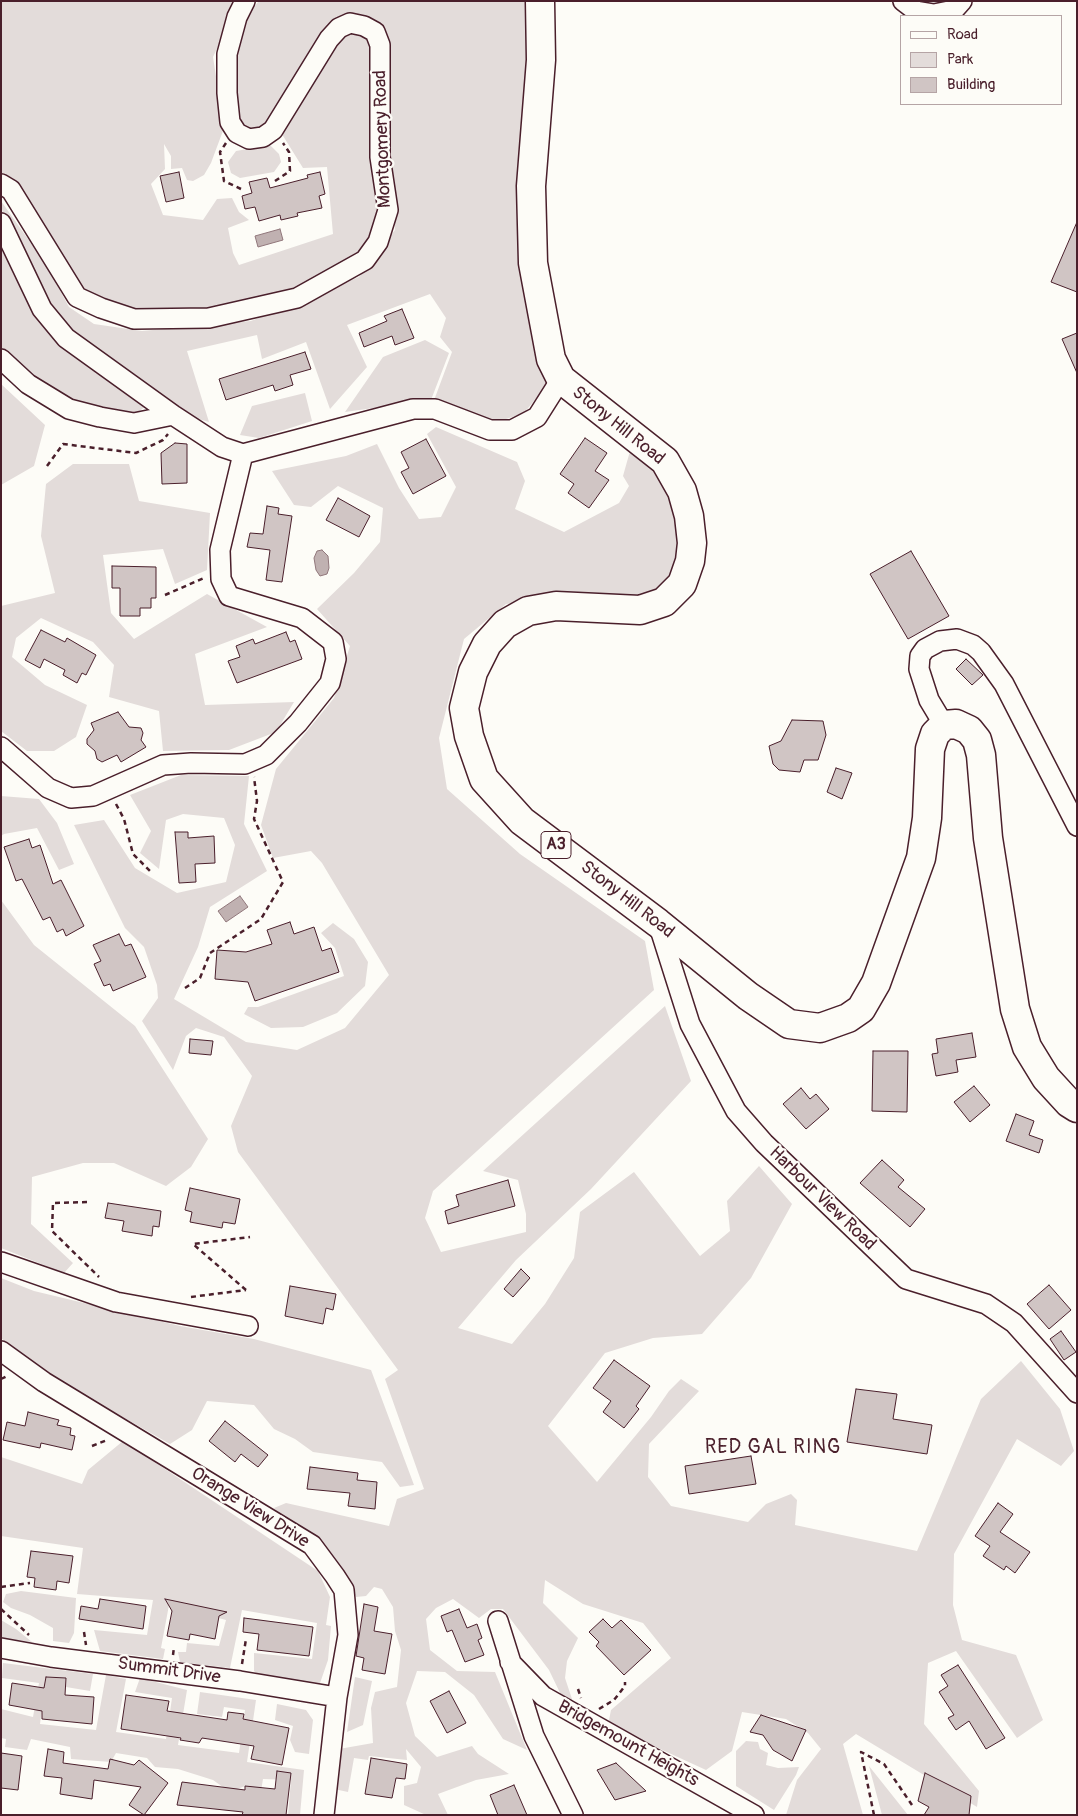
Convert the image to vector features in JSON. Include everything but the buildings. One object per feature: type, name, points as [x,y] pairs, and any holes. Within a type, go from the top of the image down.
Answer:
[{"type":"main road","name":"Stony Hill Road","points":[[540,1],[541,60],[531,186],[533,263],[551,360],[561,379],[664,461],[682,491],[689,516],[692,542],[690,560],[682,584],[664,602],[640,610],[556,606],[528,611],[505,624],[487,644],[473,672],[464,708],[469,736],[484,779],[522,821],[658,923],[748,996],[789,1024],[820,1028],[848,1018],[861,1009],[876,983],[921,858],[927,818],[930,749],[935,734],[944,725]]},
{"type":"main road","points":[[944,725],[956,724],[969,730],[977,740],[988,838],[1004,948],[1014,1009],[1027,1047],[1046,1078],[1069,1103],[1077,1108]]},
{"type":"street","points":[[245,1],[237,17],[227,54],[227,93],[230,122],[237,133],[249,139],[263,137],[274,130]]},
{"type":"street","points":[[903,1],[916,11],[934,14],[954,10],[962,1]]},
{"type":"street","name":"Montgomery Road","points":[[1,184],[10,190],[77,297],[101,308],[134,319],[209,318],[297,298],[365,260],[378,242],[388,210],[380,156],[380,44],[375,32],[364,26],[350,23],[339,28],[329,39],[274,130]]},
{"type":"street","points":[[1,223],[42,309],[66,338],[176,417],[222,447],[243,454],[413,409],[435,409],[490,430],[512,430],[537,417],[561,379]]},
{"type":"street","points":[[1,359],[28,384],[69,409],[100,418],[134,423],[176,417]]},
{"type":"street","points":[[1,747],[48,788],[71,798],[93,796],[163,765],[191,762],[245,764],[266,756],[330,683],[336,659],[333,642],[302,618],[229,596],[220,579],[220,550],[243,454]]},
{"type":"street","points":[[944,725],[929,700],[919,669],[920,656],[925,649],[940,640],[957,639],[973,645],[981,652],[1004,684],[1077,826]]},
{"type":"street","name":"Harbour View Road","points":[[658,923],[690,1024],[736,1111],[764,1143],[906,1279],[986,1304],[1014,1323],[1077,1393]]},
{"type":"street","points":[[1,1262],[116,1302],[248,1326]]},
{"type":"street","name":"Orange View Drive","points":[[1,1351],[44,1382],[312,1545],[344,1590],[348,1635],[337,1697],[324,1815]]},
{"type":"street","name":"Bridgemount Heights","points":[[498,1621],[534,1736],[573,1815]]},
{"type":"street","name":"Summit Drive","points":[[1,1648],[52,1657],[240,1681],[337,1697]]},
{"type":"street","name":"Bridgemount Heights","points":[[510,1662],[542,1696],[754,1815]]},
{"type":"path","points":[[234,129],[220,152],[224,181],[241,189]]},
{"type":"path","points":[[274,130],[289,152],[290,172],[275,181]]},
{"type":"path","points":[[47,466],[63,444],[136,453],[163,440],[176,417]]},
{"type":"path","points":[[165,595],[220,570]]},
{"type":"path","points":[[185,988],[200,978],[210,953],[261,919],[283,882],[254,819],[256,801],[252,761]]},
{"type":"path","points":[[109,789],[124,819],[133,854],[152,873]]},
{"type":"path","points":[[87,1202],[53,1203],[52,1231],[102,1280]]},
{"type":"path","points":[[246,1290],[193,1244],[250,1237]]},
{"type":"path","points":[[1,1587],[30,1583]]},
{"type":"path","points":[[1,1609],[52,1657]]},
{"type":"path","points":[[240,1681],[246,1639]]},
{"type":"path","points":[[591,1723],[598,1709],[614,1700],[625,1686],[625,1682]]},
{"type":"path","points":[[874,1815],[861,1752],[884,1764],[912,1805]]},
{"type":"green space","points":[[1,1],[239,1],[213,57],[224,128],[211,163],[204,175],[193,181],[187,180],[182,168],[171,169],[171,156],[164,144],[165,169],[151,184],[163,215],[203,220],[217,199],[232,198],[239,212],[249,220],[228,228],[233,253],[239,265],[333,234],[327,167],[303,168],[280,131],[331,46],[347,29],[370,34],[381,211],[370,244],[293,291],[203,313],[132,310],[83,294],[13,178],[1,175]]},
{"type":"green space","points":[[259,1],[532,1],[526,273],[548,384],[524,413],[497,422],[433,403],[452,352],[440,337],[446,318],[430,294],[347,325],[367,367],[330,409],[306,342],[262,359],[257,335],[187,351],[209,422],[181,414],[58,319],[3,216],[1,201],[45,263],[69,307],[94,324],[142,331],[251,321],[359,277],[395,230],[388,125],[387,36],[362,16],[340,16],[264,127],[247,128],[239,116],[231,63],[244,18]]},
{"type":"green space","points":[[270,145],[279,154],[281,162],[274,172],[240,178],[231,173],[228,162],[236,151]]},
{"type":"green space","points":[[1,242],[21,285],[146,406],[133,416],[98,409],[56,396],[1,350]]},
{"type":"green space","points":[[425,340],[449,353],[431,400],[345,412],[383,357]]},
{"type":"green space","points":[[1,384],[45,425],[34,466],[1,485]]},
{"type":"green space","points":[[305,393],[312,421],[259,438],[240,435],[252,406]]},
{"type":"green space","points":[[436,427],[517,462],[525,481],[515,509],[564,532],[619,503],[629,486],[623,476],[632,444],[666,485],[682,534],[667,586],[637,599],[583,596],[506,604],[464,639],[439,738],[447,789],[520,854],[645,941],[654,990],[433,1191],[425,1218],[441,1252],[526,1232],[526,1214],[518,1180],[483,1171],[665,1006],[691,1081],[591,1189],[516,1260],[458,1328],[512,1344],[545,1304],[574,1258],[580,1212],[634,1172],[700,1256],[730,1231],[727,1201],[759,1166],[792,1204],[751,1278],[702,1334],[653,1338],[605,1353],[548,1426],[597,1482],[651,1417],[669,1391],[681,1379],[699,1391],[649,1444],[648,1477],[671,1506],[748,1522],[766,1504],[791,1494],[797,1500],[795,1525],[917,1551],[981,1399],[1021,1361],[1060,1409],[1074,1451],[1061,1466],[1017,1439],[954,1554],[953,1605],[962,1640],[1016,1655],[1043,1720],[1017,1738],[956,1651],[928,1663],[924,1724],[979,1791],[977,1807],[856,1734],[843,1744],[863,1815],[786,1815],[797,1780],[821,1749],[808,1733],[786,1719],[742,1712],[732,1751],[706,1770],[608,1725],[611,1710],[671,1658],[643,1623],[583,1604],[545,1580],[543,1603],[578,1638],[567,1661],[565,1678],[574,1705],[562,1697],[549,1670],[503,1609],[491,1609],[479,1618],[453,1599],[436,1608],[426,1619],[430,1650],[457,1671],[495,1672],[527,1750],[503,1739],[474,1695],[445,1672],[417,1671],[406,1703],[415,1736],[437,1757],[472,1746],[478,1754],[509,1774],[476,1780],[438,1794],[448,1815],[426,1815],[404,1805],[404,1786],[417,1783],[421,1767],[406,1749],[407,1760],[369,1756],[368,1760],[354,1758],[348,1792],[334,1789],[339,1749],[373,1743],[371,1708],[375,1692],[397,1687],[401,1650],[395,1631],[393,1607],[382,1589],[374,1587],[366,1596],[356,1597],[347,1576],[318,1541],[284,1521],[274,1508],[286,1503],[389,1526],[397,1499],[424,1489],[385,1379],[398,1370],[238,1152],[231,1126],[252,1076],[224,1037],[196,1028],[186,1036],[173,1070],[142,1021],[158,998],[157,985],[144,947],[125,928],[74,825],[104,820],[135,868],[177,893],[226,882],[235,845],[224,818],[183,814],[166,820],[159,869],[140,853],[151,831],[130,795],[181,775],[249,776],[244,824],[267,871],[210,907],[198,947],[174,999],[246,1042],[297,1050],[345,1028],[389,975],[322,863],[311,851],[273,858],[261,825],[276,769],[334,698],[350,646],[317,609],[354,573],[380,542],[383,508],[338,486],[311,507],[294,505],[272,471],[346,456],[377,444],[399,488],[419,519],[441,517],[456,487],[427,434]]},
{"type":"green space","points":[[73,464],[129,464],[139,501],[210,513],[207,570],[175,584],[163,549],[103,555],[111,613],[134,639],[207,594],[267,627],[195,654],[205,705],[294,702],[276,732],[229,750],[163,751],[159,711],[109,697],[114,665],[93,642],[41,618],[16,638],[12,657],[45,685],[87,705],[76,737],[54,751],[27,751],[1,731],[1,606],[55,593],[41,536],[46,484]]},
{"type":"green space","points":[[1,796],[39,799],[57,823],[74,864],[59,870],[37,828],[1,836]]},
{"type":"green space","points":[[1,900],[34,945],[135,1026],[208,1139],[191,1167],[166,1186],[114,1163],[83,1163],[32,1177],[31,1224],[73,1263],[64,1273],[1,1248]]},
{"type":"green space","points":[[333,923],[354,939],[368,962],[365,986],[337,1013],[303,1027],[271,1028],[244,1014],[248,1007],[258,1007],[344,976],[335,948],[321,933]]},
{"type":"green space","points":[[1,1278],[34,1291],[180,1326],[254,1339],[371,1370],[414,1485],[400,1487],[382,1462],[313,1452],[295,1439],[274,1429],[254,1405],[207,1401],[192,1430],[170,1444],[47,1374],[1,1338]]},
{"type":"green space","points":[[123,1441],[318,1571],[330,1597],[326,1625],[331,1626],[328,1660],[319,1686],[260,1677],[254,1671],[254,1653],[312,1659],[317,1623],[242,1610],[230,1668],[180,1662],[178,1652],[186,1652],[187,1643],[219,1646],[226,1620],[169,1605],[161,1648],[165,1649],[163,1659],[100,1651],[94,1630],[147,1635],[153,1600],[77,1594],[83,1548],[1,1536],[1,1457],[82,1484],[88,1470]]},
{"type":"green space","points":[[21,1591],[76,1598],[74,1633],[69,1643],[53,1641],[53,1628],[30,1615],[11,1608],[3,1602],[6,1594]]},
{"type":"green space","points":[[1,1620],[16,1629],[32,1642],[1,1638]]},
{"type":"green space","points":[[3,1663],[93,1674],[90,1691],[66,1687],[66,1678],[46,1677],[40,1724],[96,1730],[106,1675],[126,1679],[116,1732],[166,1739],[172,1698],[135,1692],[140,1678],[187,1690],[178,1745],[239,1753],[245,1710],[224,1707],[222,1717],[197,1714],[200,1692],[256,1700],[247,1762],[304,1770],[300,1815],[288,1815],[291,1780],[263,1779],[261,1791],[245,1786],[230,1792],[213,1780],[178,1769],[155,1767],[147,1758],[116,1753],[111,1762],[71,1759],[70,1747],[31,1739],[27,1750],[5,1747],[6,1739],[1,1738],[1,1709],[33,1717],[39,1683],[2,1678]]},
{"type":"green space","points":[[355,1677],[372,1681],[363,1725],[347,1732]]},
{"type":"green space","points":[[277,1704],[306,1710],[313,1720],[309,1754],[295,1752],[290,1740],[293,1726],[275,1720]]},
{"type":"green space","points":[[746,1741],[758,1742],[760,1749],[768,1753],[766,1765],[778,1768],[799,1767],[774,1810],[736,1786],[736,1751]]},
{"type":"green space","points":[[869,1766],[908,1815],[882,1815]]},
{"type":"shaded area","points":[[280,229],[283,240],[258,247],[255,236]]},
{"type":"shaded area","points":[[322,550],[328,556],[329,568],[327,574],[320,576],[316,570],[314,558],[317,551]]},
{"type":"shaded area","points":[[240,896],[248,907],[226,922],[218,911]]},
{"type":"district","name":"RED GAL RING","points":[[773,1448]]}]
